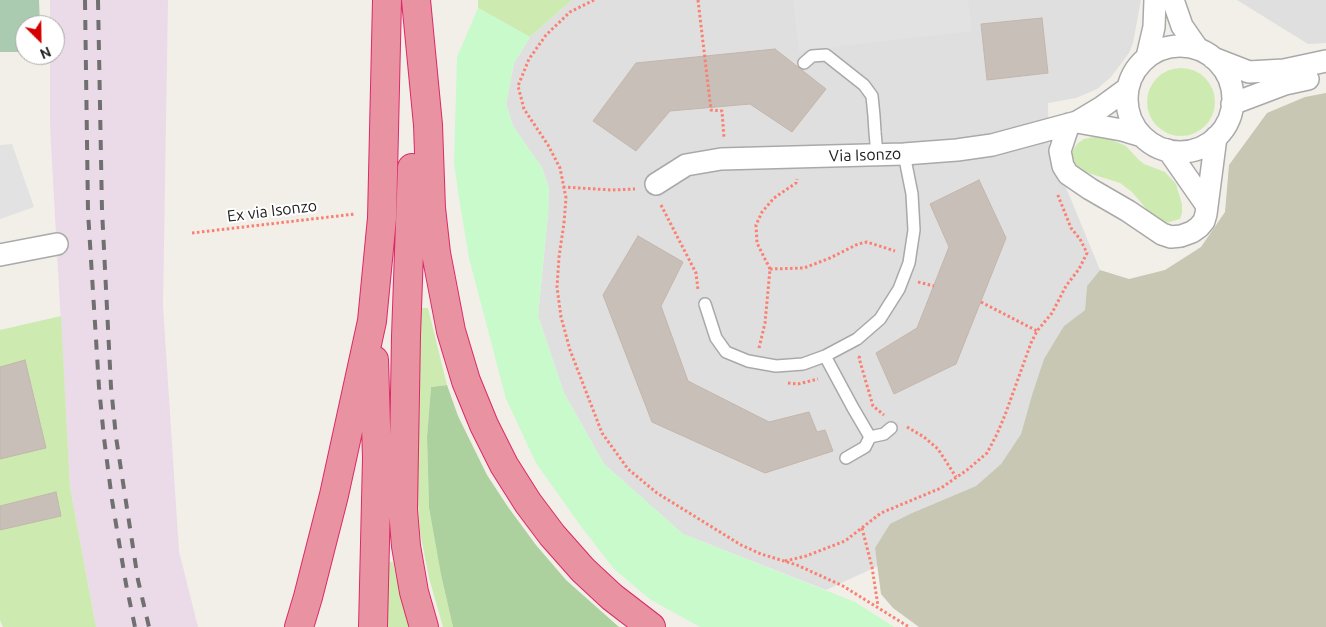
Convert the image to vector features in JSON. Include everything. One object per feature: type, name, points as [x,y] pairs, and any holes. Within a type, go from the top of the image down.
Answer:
[{"type":"highway","points":[[299,627],[334,495],[372,321],[382,218],[387,0]]},
{"type":"highway","points":[[415,0],[412,195],[406,336],[403,510],[412,582],[424,627]]},
{"type":"highway","points":[[415,0],[428,125],[431,208],[436,253],[451,331],[466,381],[484,425],[504,466],[552,536],[583,570],[612,597],[651,627]]},
{"type":"highway","points":[[372,321],[377,458],[373,627]]},
{"type":"street","points":[[1147,57],[1154,27],[1155,0]]},
{"type":"street","points":[[1173,0],[1182,26],[1206,53],[1221,65],[1230,81],[1233,98],[1230,116],[1222,131],[1206,145],[1194,150],[1177,152],[1161,148],[1142,136],[1135,128],[1128,113],[1127,96],[1131,78],[1140,63],[1154,52],[1171,46],[1190,46],[1206,53],[1249,72],[1284,70],[1326,61]]},
{"type":"street","points":[[1232,104],[1285,84],[1326,76]]},
{"type":"street","points":[[1128,88],[1102,107],[1073,123],[1060,151],[1063,166],[1068,174],[1162,234],[1171,237],[1181,236],[1192,232],[1204,221],[1216,137]]},
{"type":"street","points":[[1073,123],[1122,130],[1142,136]]},
{"type":"street","name":"Via Isonzo","points":[[658,193],[686,165],[721,159],[904,154],[957,150],[992,145],[1073,123]]},
{"type":"street","points":[[1168,150],[1207,210]]},
{"type":"street","points":[[0,255],[57,244]]},
{"type":"lane","points":[[804,63],[812,56],[826,55],[864,85],[872,96],[877,155]]},
{"type":"lane","points":[[705,304],[716,338],[726,352],[748,361],[776,366],[803,364],[825,356],[858,339],[880,319],[899,289],[909,263],[914,230],[912,194],[904,154]]},
{"type":"lane","points":[[825,356],[870,437]]},
{"type":"lane","points":[[870,437],[884,434],[894,423]]},
{"type":"lane","points":[[846,458],[865,447],[870,437]]},
{"type":"path","points":[[594,0],[570,12],[546,34],[529,59],[518,86],[524,109],[548,145],[560,168],[566,198],[557,287],[561,317],[570,350],[602,434],[628,469],[657,492],[741,545],[761,554],[797,565],[843,586],[909,627]]},
{"type":"path","points":[[698,0],[711,110],[722,111],[724,146]]},
{"type":"path","points":[[756,362],[765,323],[770,270],[757,243],[756,225],[762,212],[774,198],[796,183],[801,157]]},
{"type":"path","points":[[785,562],[845,541],[881,513],[941,488],[987,453],[997,434],[1017,384],[1030,343],[1052,313],[1066,286],[1079,269],[1087,253],[1080,239],[1071,228],[1055,186]]},
{"type":"path","points":[[658,193],[696,273],[699,288],[697,295]]},
{"type":"path","name":"Ex via Isonzo","points":[[192,233],[355,214]]},
{"type":"path","points":[[770,270],[804,268],[858,244],[867,242],[910,256],[919,261],[912,280],[934,286]]},
{"type":"path","points":[[981,302],[1037,331]]},
{"type":"path","points":[[779,383],[798,384],[823,378],[859,358],[864,350]]},
{"type":"path","points":[[859,358],[873,406],[894,423],[924,437],[938,449],[956,478]]},
{"type":"path","points":[[862,528],[872,567],[878,607]]},
{"type":"shaded area","points":[[50,0],[168,0],[163,306],[179,551],[198,627],[96,627],[70,487],[50,127],[50,65],[65,65],[65,15],[50,15]]},
{"type":"shaded area","points":[[572,0],[1141,0],[1133,43],[1129,53],[1111,77],[1097,89],[1076,98],[1048,103],[1049,146],[1100,270],[1087,286],[1085,310],[1064,326],[1032,395],[1021,434],[1001,464],[976,486],[912,513],[875,548],[878,566],[826,590],[683,534],[604,464],[564,393],[538,316],[549,188],[542,168],[513,126],[506,104],[514,63],[530,37]]},
{"type":"shaded area","points":[[793,0],[968,0],[972,31],[799,51]]},
{"type":"shaded area","points":[[1237,0],[1326,0],[1326,43],[1308,44]]},
{"type":"shaded area","points":[[1326,93],[1326,627],[919,627],[893,608],[881,594],[875,548],[890,524],[976,486],[1001,464],[1021,434],[1044,359],[1064,326],[1085,310],[1087,286],[1100,270],[1129,279],[1165,270],[1201,247],[1225,212],[1229,165],[1267,113],[1305,97]]},
{"type":"shaded area","points":[[12,144],[34,207],[0,219],[0,145]]},
{"type":"green space","points":[[0,0],[39,0],[40,15],[15,15],[15,52],[0,52]]},
{"type":"green space","points":[[478,0],[572,0],[530,37],[478,8]]},
{"type":"green space","points":[[478,8],[530,37],[514,63],[506,104],[513,126],[542,168],[549,188],[538,316],[564,393],[604,464],[683,534],[855,602],[894,627],[700,627],[651,600],[614,569],[536,463],[506,399],[469,258],[454,163],[457,57]]},
{"type":"green space","points":[[1181,68],[1194,70],[1205,78],[1213,89],[1215,102],[1213,115],[1205,126],[1194,134],[1181,136],[1168,134],[1157,126],[1149,115],[1147,102],[1149,89],[1157,78],[1168,70]]},
{"type":"green space","points":[[1102,136],[1126,146],[1144,164],[1165,172],[1176,184],[1182,204],[1180,219],[1166,223],[1154,218],[1132,192],[1120,183],[1078,168],[1073,160],[1072,153],[1074,148],[1084,139]]},
{"type":"green space","points":[[420,308],[428,308],[447,385],[431,387],[427,437],[429,508],[453,627],[443,627],[429,578],[420,532],[417,490]]},
{"type":"green space","points":[[61,316],[70,487],[96,627],[3,627],[0,620],[0,330]]},
{"type":"green space","points":[[447,385],[458,416],[487,475],[508,507],[536,545],[566,580],[619,627],[453,627],[429,508],[427,437],[431,387]]},
{"type":"green space","points":[[386,562],[393,562],[409,627],[385,627]]},
{"type":"building","points":[[1042,18],[1048,73],[987,80],[981,24]]},
{"type":"building","points":[[775,49],[826,89],[792,132],[750,104],[670,111],[636,151],[593,121],[636,63]]},
{"type":"building","points":[[979,180],[1006,238],[956,364],[894,394],[876,353],[917,328],[949,247],[930,204]]},
{"type":"building","points":[[638,236],[683,262],[661,306],[688,381],[769,422],[809,412],[817,432],[825,430],[833,451],[765,473],[652,422],[603,295]]},
{"type":"building","points":[[25,360],[46,448],[0,459],[0,367]]},
{"type":"building","points":[[56,492],[61,516],[0,530],[0,506]]},
{"type":"railway","points":[[85,0],[88,212],[99,387],[112,500],[135,627]]},
{"type":"railway","points":[[98,0],[102,210],[111,387],[116,437],[138,580],[149,627]]}]
